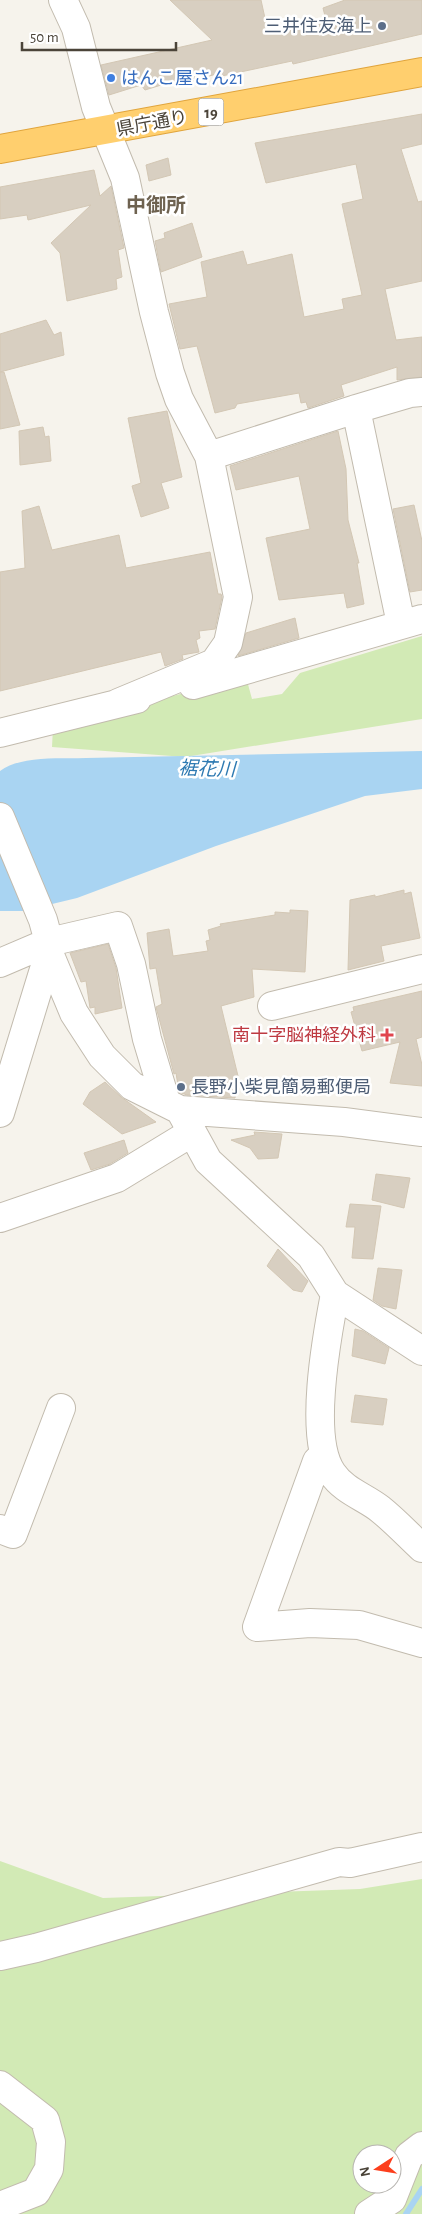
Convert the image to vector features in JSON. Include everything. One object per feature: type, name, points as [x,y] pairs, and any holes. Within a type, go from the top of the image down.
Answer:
[{"type":"highway","name":"県庁通り","points":[[0,149],[422,72]]},
{"type":"street","points":[[62,0],[76,28],[96,107],[126,178],[154,312],[170,373],[179,399],[209,456],[238,597],[228,643],[214,663],[118,703]]},
{"type":"street","points":[[209,456],[356,409],[410,393],[422,392]]},
{"type":"street","points":[[0,733],[256,668],[412,621],[356,409]]},
{"type":"street","points":[[0,817],[74,1013],[102,1056],[132,1086],[178,1113],[344,1122],[422,1132]]},
{"type":"street","points":[[0,964],[47,938],[118,926],[131,964],[147,1039],[186,1136],[117,1178],[0,1218]]},
{"type":"street","points":[[0,1113],[47,938]]},
{"type":"street","points":[[272,1006],[422,969]]},
{"type":"street","points":[[178,1113],[208,1161],[311,1256],[335,1294],[422,1351]]},
{"type":"street","points":[[335,1294],[320,1393],[323,1456],[332,1474],[354,1494],[379,1508],[422,1548]]},
{"type":"street","points":[[0,1529],[14,1534],[61,1408]]},
{"type":"street","points":[[323,1456],[317,1461],[257,1627],[310,1623],[359,1625],[422,1643]]},
{"type":"street","points":[[0,1956],[36,1948],[339,1862],[350,1862],[422,1847]]},
{"type":"street","points":[[0,2085],[45,2120],[50,2142],[49,2169],[36,2192],[0,2206]]},
{"type":"street","points":[[369,2214],[392,2199],[410,2156],[422,2146]]},
{"type":"green space","points":[[422,636],[422,719],[185,757],[52,747],[53,727],[246,677],[252,699],[282,694],[300,673]]},
{"type":"green space","points":[[0,1861],[103,1898],[360,1889],[422,1879],[422,2214],[0,2214]]},
{"type":"water","name":"裾花川","points":[[422,751],[422,789],[365,796],[216,846],[77,898],[23,911],[0,911],[0,771],[19,762],[53,758]]},
{"type":"building","points":[[170,0],[261,0],[268,32],[326,20],[323,8],[345,0],[422,0],[422,34],[293,64],[292,61],[217,77],[217,74],[185,82],[184,78],[145,90],[141,85],[109,95],[101,65],[212,40]]},
{"type":"building","points":[[422,114],[422,144],[401,149],[418,202],[422,201],[422,281],[385,289],[396,340],[422,337],[422,377],[397,380],[397,367],[341,385],[344,396],[308,408],[306,402],[301,403],[299,393],[237,404],[235,408],[215,413],[197,346],[180,349],[169,304],[207,297],[201,262],[243,251],[247,265],[292,254],[304,317],[344,309],[342,299],[362,295],[342,204],[363,199],[356,164],[266,183],[255,143]]},
{"type":"building","points":[[168,158],[171,175],[149,181],[146,165]]},
{"type":"building","points":[[94,170],[100,196],[111,186],[124,248],[118,250],[122,277],[116,279],[117,289],[67,301],[60,253],[51,243],[91,205],[28,220],[27,215],[0,219],[0,187]]},
{"type":"building","points":[[192,223],[202,257],[161,272],[155,241],[165,238],[164,233]]},
{"type":"building","points":[[46,320],[54,335],[61,332],[64,355],[0,372],[0,334]]},
{"type":"building","points":[[0,372],[4,372],[20,425],[0,429]]},
{"type":"building","points":[[167,411],[182,477],[161,483],[169,508],[141,517],[132,486],[141,483],[128,418]]},
{"type":"building","points":[[43,427],[45,437],[49,436],[51,461],[20,465],[19,431]]},
{"type":"building","points":[[338,431],[346,469],[348,520],[359,563],[357,563],[364,604],[347,608],[344,593],[279,600],[266,538],[310,529],[299,476],[236,490],[230,466]]},
{"type":"building","points":[[414,505],[422,541],[422,590],[410,592],[393,509]]},
{"type":"building","points":[[39,506],[52,550],[119,535],[126,568],[210,552],[218,594],[221,594],[222,597],[215,629],[199,631],[200,638],[196,640],[199,652],[182,655],[183,659],[165,666],[161,652],[0,691],[0,572],[25,568],[22,511]]},
{"type":"building","points":[[295,618],[299,638],[238,656],[246,633]]},
{"type":"building","points":[[404,890],[404,894],[411,892],[420,938],[381,946],[384,961],[348,970],[350,900],[375,895],[375,897]]},
{"type":"building","points":[[290,910],[308,911],[305,972],[252,969],[254,997],[221,1006],[238,1076],[235,1098],[187,1095],[179,1092],[176,1073],[174,1074],[156,1007],[162,1004],[156,968],[150,969],[147,933],[169,929],[173,956],[208,951],[206,941],[210,940],[208,930],[221,926],[220,924],[275,915],[275,912],[290,913]]},
{"type":"building","points":[[108,944],[116,968],[122,1008],[95,1014],[95,1007],[90,1008],[86,981],[81,982],[70,953]]},
{"type":"building","points":[[422,991],[422,1037],[416,1039],[422,1065],[422,1086],[390,1083],[400,1042],[362,1051],[351,1012],[354,1011],[353,1007]]},
{"type":"building","points":[[105,1082],[121,1097],[156,1122],[122,1134],[83,1104],[90,1092]]},
{"type":"building","points":[[254,1132],[282,1134],[278,1158],[258,1159],[250,1148],[231,1140],[255,1135]]},
{"type":"building","points":[[124,1140],[128,1153],[110,1164],[91,1170],[84,1153]]},
{"type":"building","points":[[376,1174],[410,1178],[404,1208],[372,1200]]},
{"type":"building","points":[[350,1204],[381,1206],[373,1259],[352,1258],[355,1227],[346,1227]]},
{"type":"building","points":[[278,1249],[308,1281],[302,1292],[293,1290],[267,1266]]},
{"type":"building","points":[[378,1268],[402,1270],[396,1309],[382,1306],[373,1300]]},
{"type":"building","points":[[355,1329],[363,1331],[389,1348],[385,1364],[352,1356]]},
{"type":"building","points":[[355,1395],[387,1399],[383,1425],[351,1422]]},
{"type":"waterway","points":[[406,2214],[422,2189]]},
{"type":"place","name":"三井住友海上","points":[[382,26]]},
{"type":"place","name":"はんこ屋さん21","points":[[111,78]]},
{"type":"place","name":"南十字脳神経外科","points":[[387,1035]]},
{"type":"place","name":"長野小柴見簡易郵便局","points":[[181,1087]]},
{"type":"district","name":"中御所","points":[[156,205]]}]
